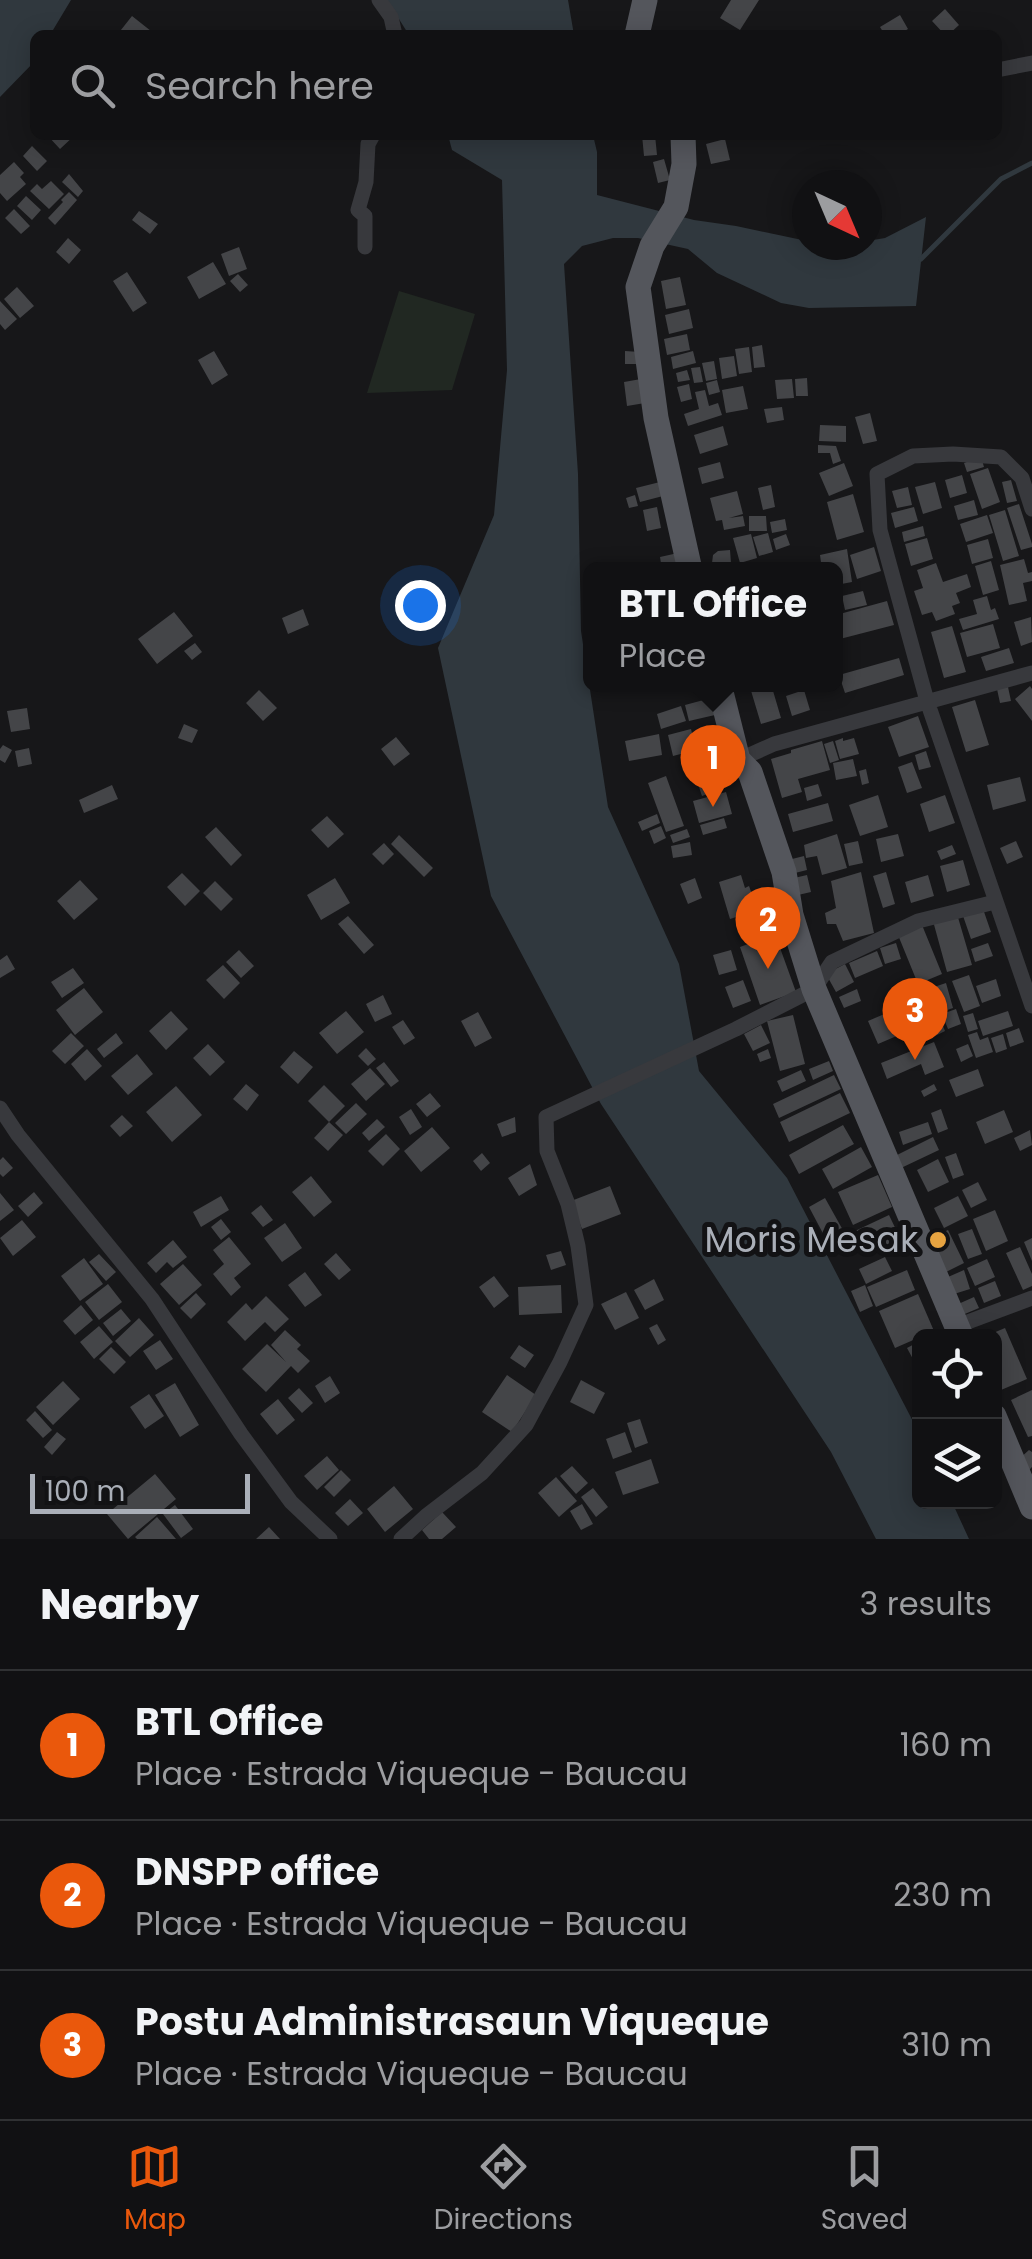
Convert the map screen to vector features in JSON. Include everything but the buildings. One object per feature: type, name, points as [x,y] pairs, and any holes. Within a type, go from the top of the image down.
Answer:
[{"type":"main road","points":[[638,30],[644,0]]},
{"type":"main road","points":[[683,140],[684,164],[676,208],[652,246],[638,287],[656,418],[688,562]]},
{"type":"main road","points":[[721,692],[738,760],[750,772],[784,872],[791,914],[814,989],[958,1329]]},
{"type":"main road","points":[[995,1419],[1032,1506]]},
{"type":"street","points":[[379,0],[391,17],[393,30]]},
{"type":"street","points":[[1002,69],[1032,63]]},
{"type":"street","points":[[365,248],[365,216],[358,210],[366,182],[370,140]]},
{"type":"street","points":[[1032,510],[1022,478],[1001,457],[913,456],[877,474],[880,530],[928,701],[1032,1006]]},
{"type":"street","points":[[738,760],[774,744],[1032,673]]},
{"type":"street","points":[[401,1539],[482,1473],[526,1426],[586,1305],[568,1204],[546,1151],[546,1117],[814,989],[832,962],[918,920],[995,902]]},
{"type":"street","points":[[0,1108],[152,1299],[291,1502],[330,1539]]},
{"type":"street","points":[[963,1329],[1032,1298]]},
{"type":"shaded area","points":[[0,0],[71,0],[53,30],[30,30],[30,66],[0,97]]},
{"type":"shaded area","points":[[387,0],[568,0],[573,30],[406,30]]},
{"type":"shaded area","points":[[449,140],[594,140],[597,195],[694,220],[792,238],[792,260],[882,260],[882,238],[926,217],[916,306],[809,308],[781,303],[717,273],[688,249],[638,238],[613,238],[582,246],[564,264],[578,474],[583,692],[590,692],[608,807],[679,964],[699,1071],[787,1178],[912,1419],[912,1509],[955,1509],[969,1539],[876,1539],[831,1452],[601,1104],[491,896],[438,648],[494,515],[507,370],[502,180],[452,150]]},
{"type":"shaded area","points":[[399,291],[475,314],[452,390],[367,393]]},
{"type":"waterway","points":[[921,259],[1001,179],[1032,163]]},
{"type":"place","name":"BTL Office","points":[[713,807]]},
{"type":"place","name":"DNSPP office","points":[[768,969]]},
{"type":"place","name":"Postu Administrasaun Viqueque","points":[[915,1060]]},
{"type":"place","name":"Moris Mesak","points":[[938,1240]]}]
